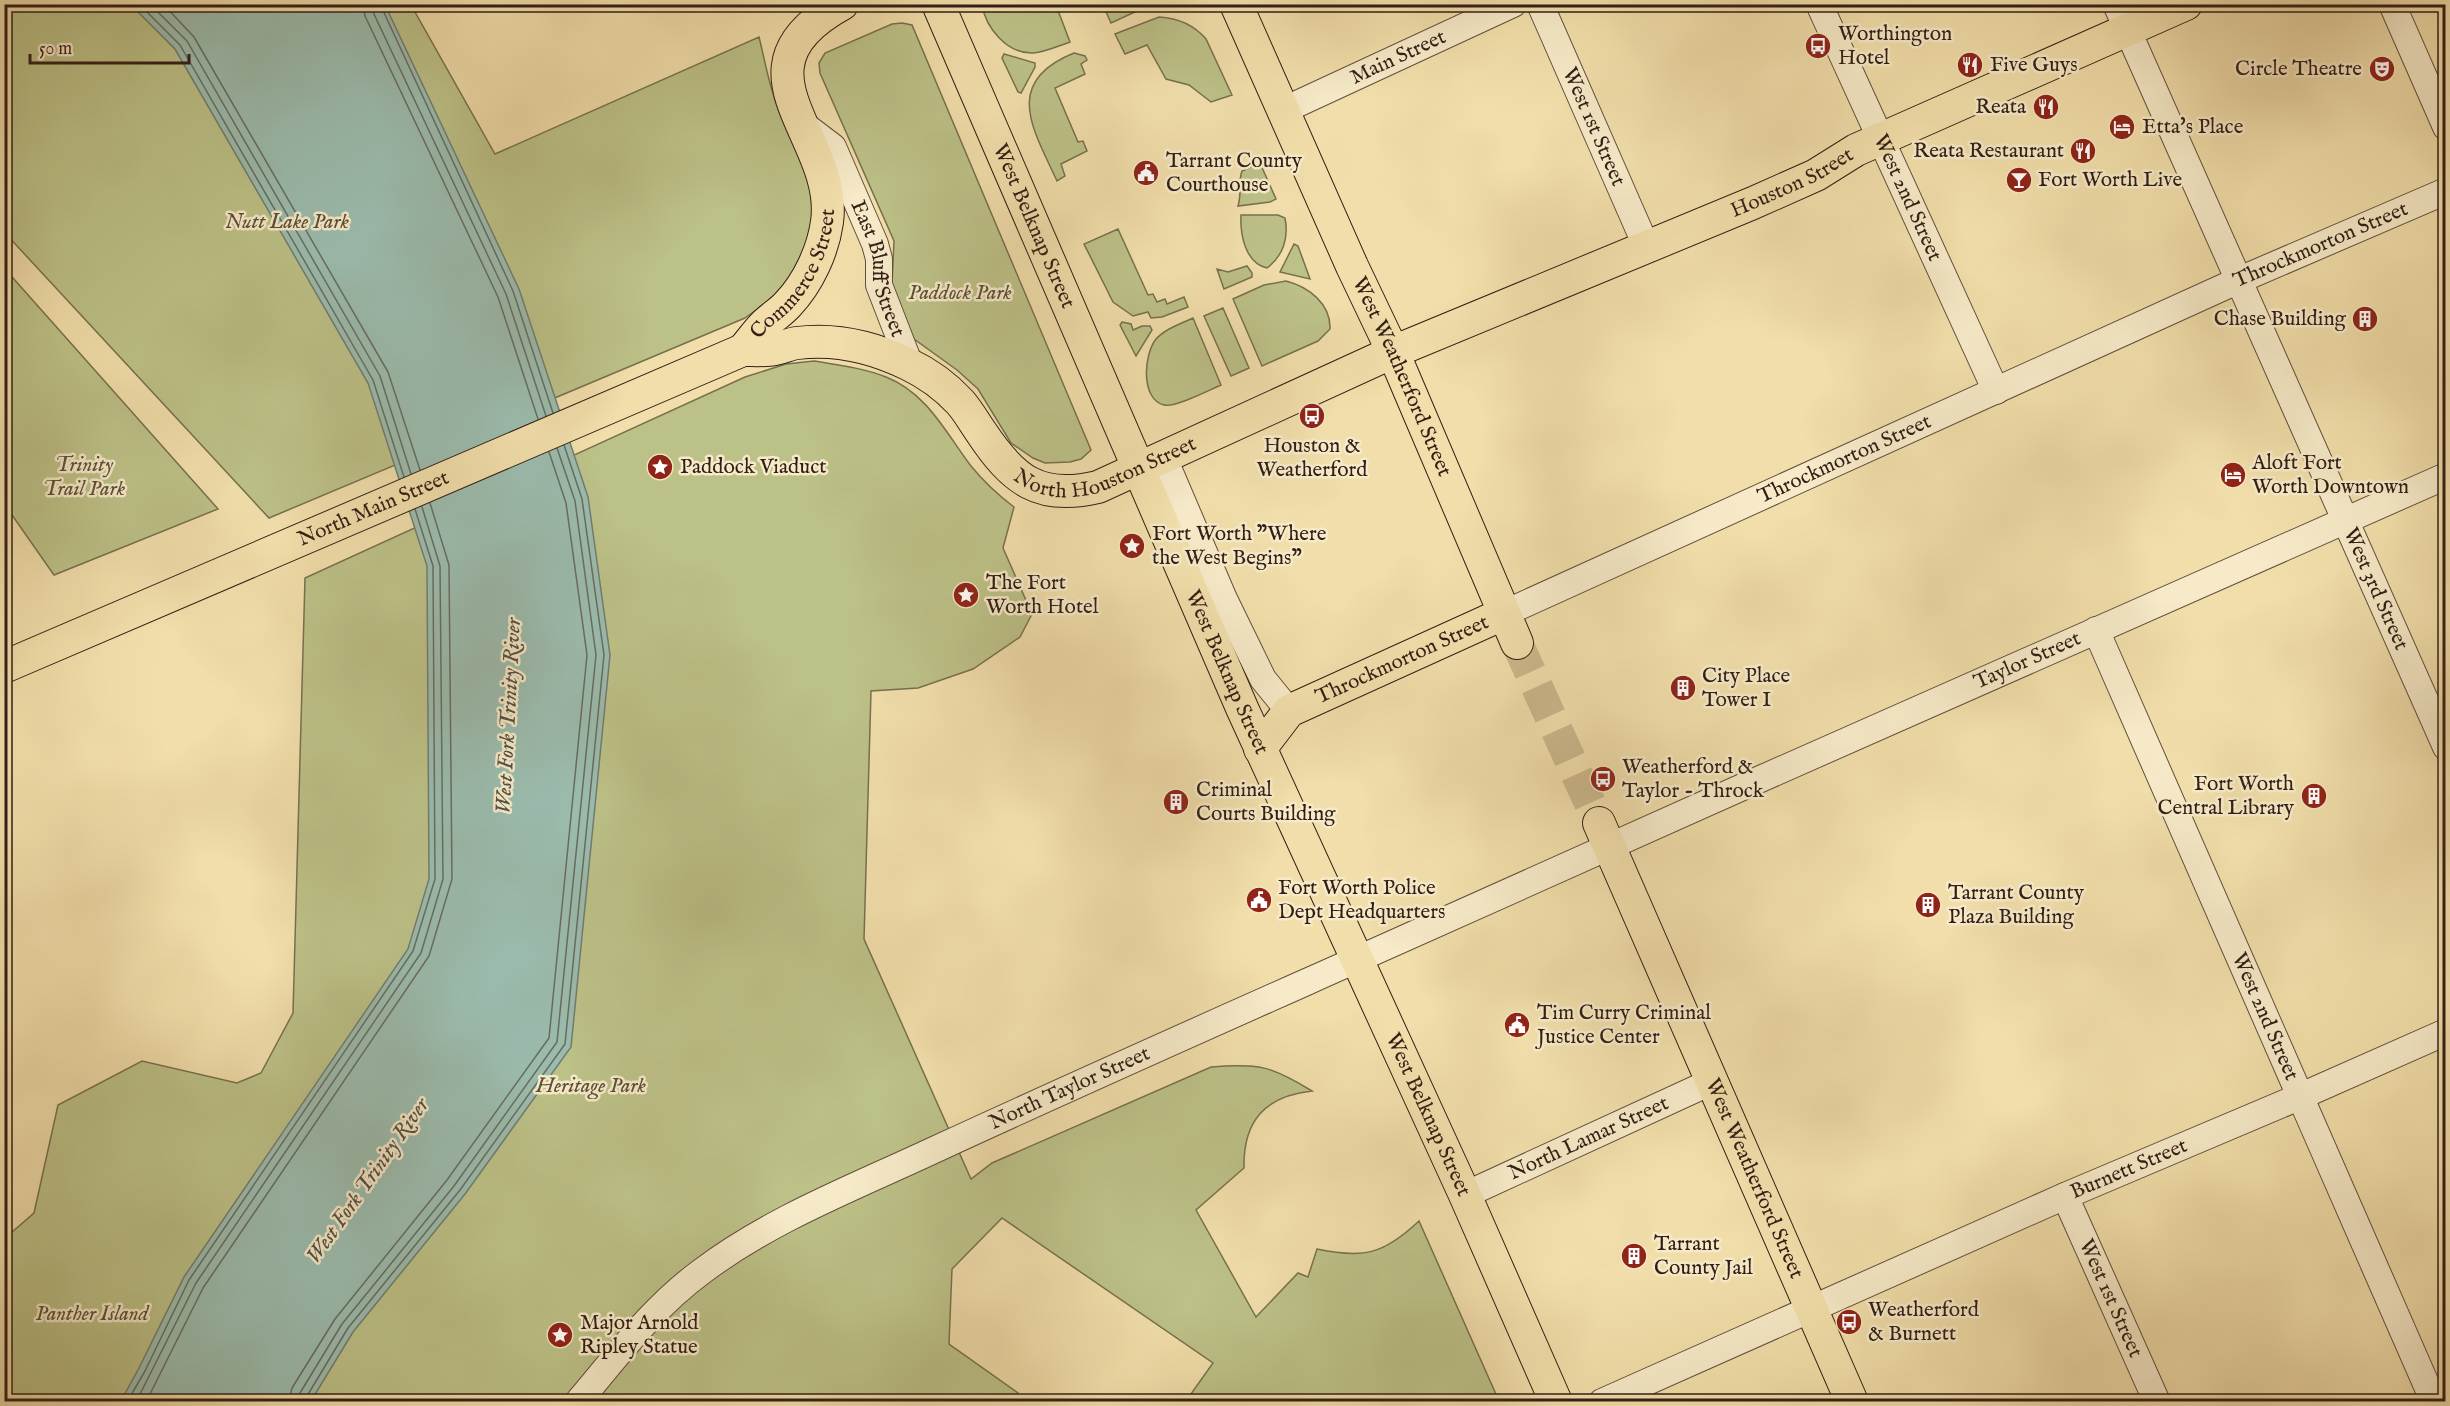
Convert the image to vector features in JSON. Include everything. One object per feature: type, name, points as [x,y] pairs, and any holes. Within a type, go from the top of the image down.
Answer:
[{"type":"main road","name":"Commerce Street","points":[[740,351],[763,325],[789,303],[802,286],[818,253],[827,223],[828,203],[824,179],[787,85],[787,68],[790,55],[812,25],[842,4]]},
{"type":"main road","name":"West Belknap Street","points":[[938,4],[1150,462],[1260,749],[1358,959],[1556,1401]]},
{"type":"main road","name":"West Weatherford Street","points":[[1236,4],[1282,111],[1393,352],[1517,643]]},
{"type":"main road","name":"Houston Street","points":[[1393,352],[1647,248],[1816,175],[1856,150],[1881,140],[2122,17],[2186,4]]},
{"type":"main road","name":"North Houston Street","points":[[740,351],[773,350],[795,344],[841,343],[880,352],[910,365],[949,391],[1010,470],[1037,488],[1049,491],[1082,491],[1098,487],[1393,352]]},
{"type":"main road","name":"North Main Street","points":[[4,668],[740,351]]},
{"type":"main road","name":"Throckmorton Street","points":[[1260,749],[1289,711],[1503,614]]},
{"type":"main road","name":"West Weatherford Street","points":[[1604,834],[1852,1401]]},
{"type":"street","name":"Main Street","points":[[1282,111],[1513,4]]},
{"type":"street","name":"West 1st Street","points":[[1540,4],[1647,248]]},
{"type":"street","name":"West 2nd Street","points":[[1819,4],[1996,391]]},
{"type":"street","points":[[2392,4],[2445,127]]},
{"type":"street","name":"West 3rd Street","points":[[2122,17],[2445,747]]},
{"type":"street","name":"East Bluff Street","points":[[800,122],[833,147],[875,244],[879,259],[879,285],[910,365]]},
{"type":"street","name":"Throckmorton Street","points":[[1503,614],[2237,281],[2445,191]]},
{"type":"street","points":[[1150,462],[1224,598],[1263,679],[1289,711]]},
{"type":"street","name":"Taylor Street","points":[[1604,834],[2096,630],[2445,476]]},
{"type":"street","name":"West 2nd Street","points":[[2096,630],[2434,1401]]},
{"type":"street","name":"North Taylor Street","points":[[578,1401],[653,1313],[699,1273],[746,1242],[792,1216],[1111,1068],[1358,959],[1604,834]]},
{"type":"street","name":"Burnett Street","points":[[1602,1401],[2065,1196],[2299,1097],[2445,1032]]},
{"type":"street","name":"North Lamar Street","points":[[1465,1195],[1713,1081]]},
{"type":"street","name":"West 1st Street","points":[[2065,1196],[2157,1401]]},
{"type":"green space","name":"Nutt Lake Park","points":[[5,5],[411,5],[495,154],[759,37],[775,100],[806,167],[812,188],[813,212],[808,238],[799,263],[786,283],[767,302],[745,318],[269,518],[5,233]]},
{"type":"green space","points":[[982,5],[1056,5],[1070,42],[1033,53],[1015,49],[1006,44],[993,31]]},
{"type":"green space","points":[[1103,5],[1150,5],[1111,23]]},
{"type":"green space","points":[[1159,17],[1185,23],[1206,39],[1232,95],[1211,102],[1189,85],[1166,79],[1147,45],[1125,54],[1115,34]]},
{"type":"green space","name":"Paddock Park","points":[[892,24],[912,25],[1091,450],[1081,459],[1045,463],[1011,443],[978,389],[957,370],[914,339],[892,285],[894,241],[820,73],[819,63],[825,53]]},
{"type":"green space","points":[[1074,53],[1085,56],[1087,60],[1081,64],[1085,74],[1055,88],[1078,142],[1083,141],[1087,151],[1061,164],[1065,176],[1057,181],[1033,125],[1030,108],[1031,93],[1038,78],[1052,65]]},
{"type":"green space","points":[[1004,54],[1035,63],[1021,93],[1018,92],[1002,58]]},
{"type":"green space","points":[[1260,163],[1276,199],[1270,202],[1238,206],[1242,171]]},
{"type":"green space","points":[[1241,215],[1278,215],[1285,218],[1284,246],[1267,268],[1254,260],[1245,247]]},
{"type":"green space","points":[[1118,229],[1148,295],[1153,294],[1157,302],[1165,299],[1167,304],[1184,297],[1188,307],[1162,317],[1151,318],[1148,312],[1133,316],[1113,302],[1084,244]]},
{"type":"green space","points":[[1294,244],[1298,246],[1310,279],[1280,272]]},
{"type":"green space","points":[[1247,266],[1252,277],[1224,289],[1217,269],[1228,272]]},
{"type":"green space","name":"Trinity Trail Park","points":[[4,269],[218,509],[54,575],[5,505]]},
{"type":"green space","points":[[1286,281],[1310,292],[1323,304],[1330,329],[1318,341],[1262,366],[1233,299],[1264,285]]},
{"type":"green space","points":[[1223,308],[1249,368],[1231,376],[1204,316]]},
{"type":"green space","points":[[1193,318],[1221,385],[1184,401],[1164,405],[1156,401],[1148,385],[1147,365],[1152,346],[1160,335]]},
{"type":"green space","points":[[1122,322],[1131,324],[1133,330],[1142,326],[1150,326],[1152,330],[1136,356],[1120,325]]},
{"type":"green space","name":"Heritage Park","points":[[814,361],[878,374],[913,393],[934,415],[976,472],[1014,507],[1003,548],[1032,614],[1020,637],[973,669],[918,688],[871,691],[864,939],[971,1179],[992,1163],[1211,1067],[1253,1066],[1275,1071],[1312,1091],[1281,1099],[1260,1114],[1248,1137],[1244,1168],[1196,1210],[1256,1317],[1298,1273],[1308,1277],[1317,1249],[1348,1253],[1372,1251],[1395,1241],[1419,1221],[1499,1401],[1186,1401],[1213,1363],[1002,1218],[952,1269],[949,1344],[1018,1393],[1013,1401],[5,1401],[4,1239],[34,1213],[58,1105],[142,1061],[237,1083],[261,1073],[293,1013],[305,578],[745,377],[786,364]]},
{"type":"water","name":"West Fork Trinity River","points":[[131,5],[385,5],[519,289],[588,497],[610,655],[571,1047],[465,1194],[353,1332],[311,1401],[117,1402],[123,1397],[139,1368],[184,1277],[408,949],[429,879],[427,566],[368,383],[175,49]]},
{"type":"tunnel","points":[[1517,643],[1599,823]]},
{"type":"place","name":"Worthington Hotel","points":[[1818,46]]},
{"type":"place","name":"Five Guys","points":[[1970,65]]},
{"type":"place","name":"Circle Theatre","points":[[2382,69]]},
{"type":"place","name":"Reata","points":[[2046,107]]},
{"type":"place","name":"Etta's Place","points":[[2122,127]]},
{"type":"place","name":"Reata Restaurant","points":[[2083,151]]},
{"type":"place","name":"Tarrant County Courthouse","points":[[1146,173]]},
{"type":"place","name":"Fort Worth Live","points":[[2019,180]]},
{"type":"place","name":"Chase Building","points":[[2365,319]]},
{"type":"place","name":"Houston & Weatherford","points":[[1312,416]]},
{"type":"place","name":"Paddock Viaduct","points":[[660,467]]},
{"type":"place","name":"Aloft Fort Worth Downtown","points":[[2233,475]]},
{"type":"place","name":"Fort Worth \"Where the West Begins\"","points":[[1132,546]]},
{"type":"place","name":"The Fort Worth Hotel","points":[[966,595]]},
{"type":"place","name":"City Place Tower I","points":[[1683,688]]},
{"type":"place","name":"Weatherford & Taylor - Throck","points":[[1603,779]]},
{"type":"place","name":"Fort Worth Central Library","points":[[2314,796]]},
{"type":"place","name":"Criminal Courts Building","points":[[1176,802]]},
{"type":"place","name":"Fort Worth Police Dept Headquarters","points":[[1259,900]]},
{"type":"place","name":"Tarrant County Plaza Building","points":[[1928,905]]},
{"type":"place","name":"Tim Curry Criminal Justice Center","points":[[1517,1025]]},
{"type":"place","name":"Tarrant County Jail","points":[[1634,1256]]},
{"type":"place","name":"Weatherford & Burnett","points":[[1849,1322]]},
{"type":"place","name":"Major Arnold Ripley Statue","points":[[560,1335]]},
{"type":"park label","name":"Panther Island","points":[[92,1314]]}]
